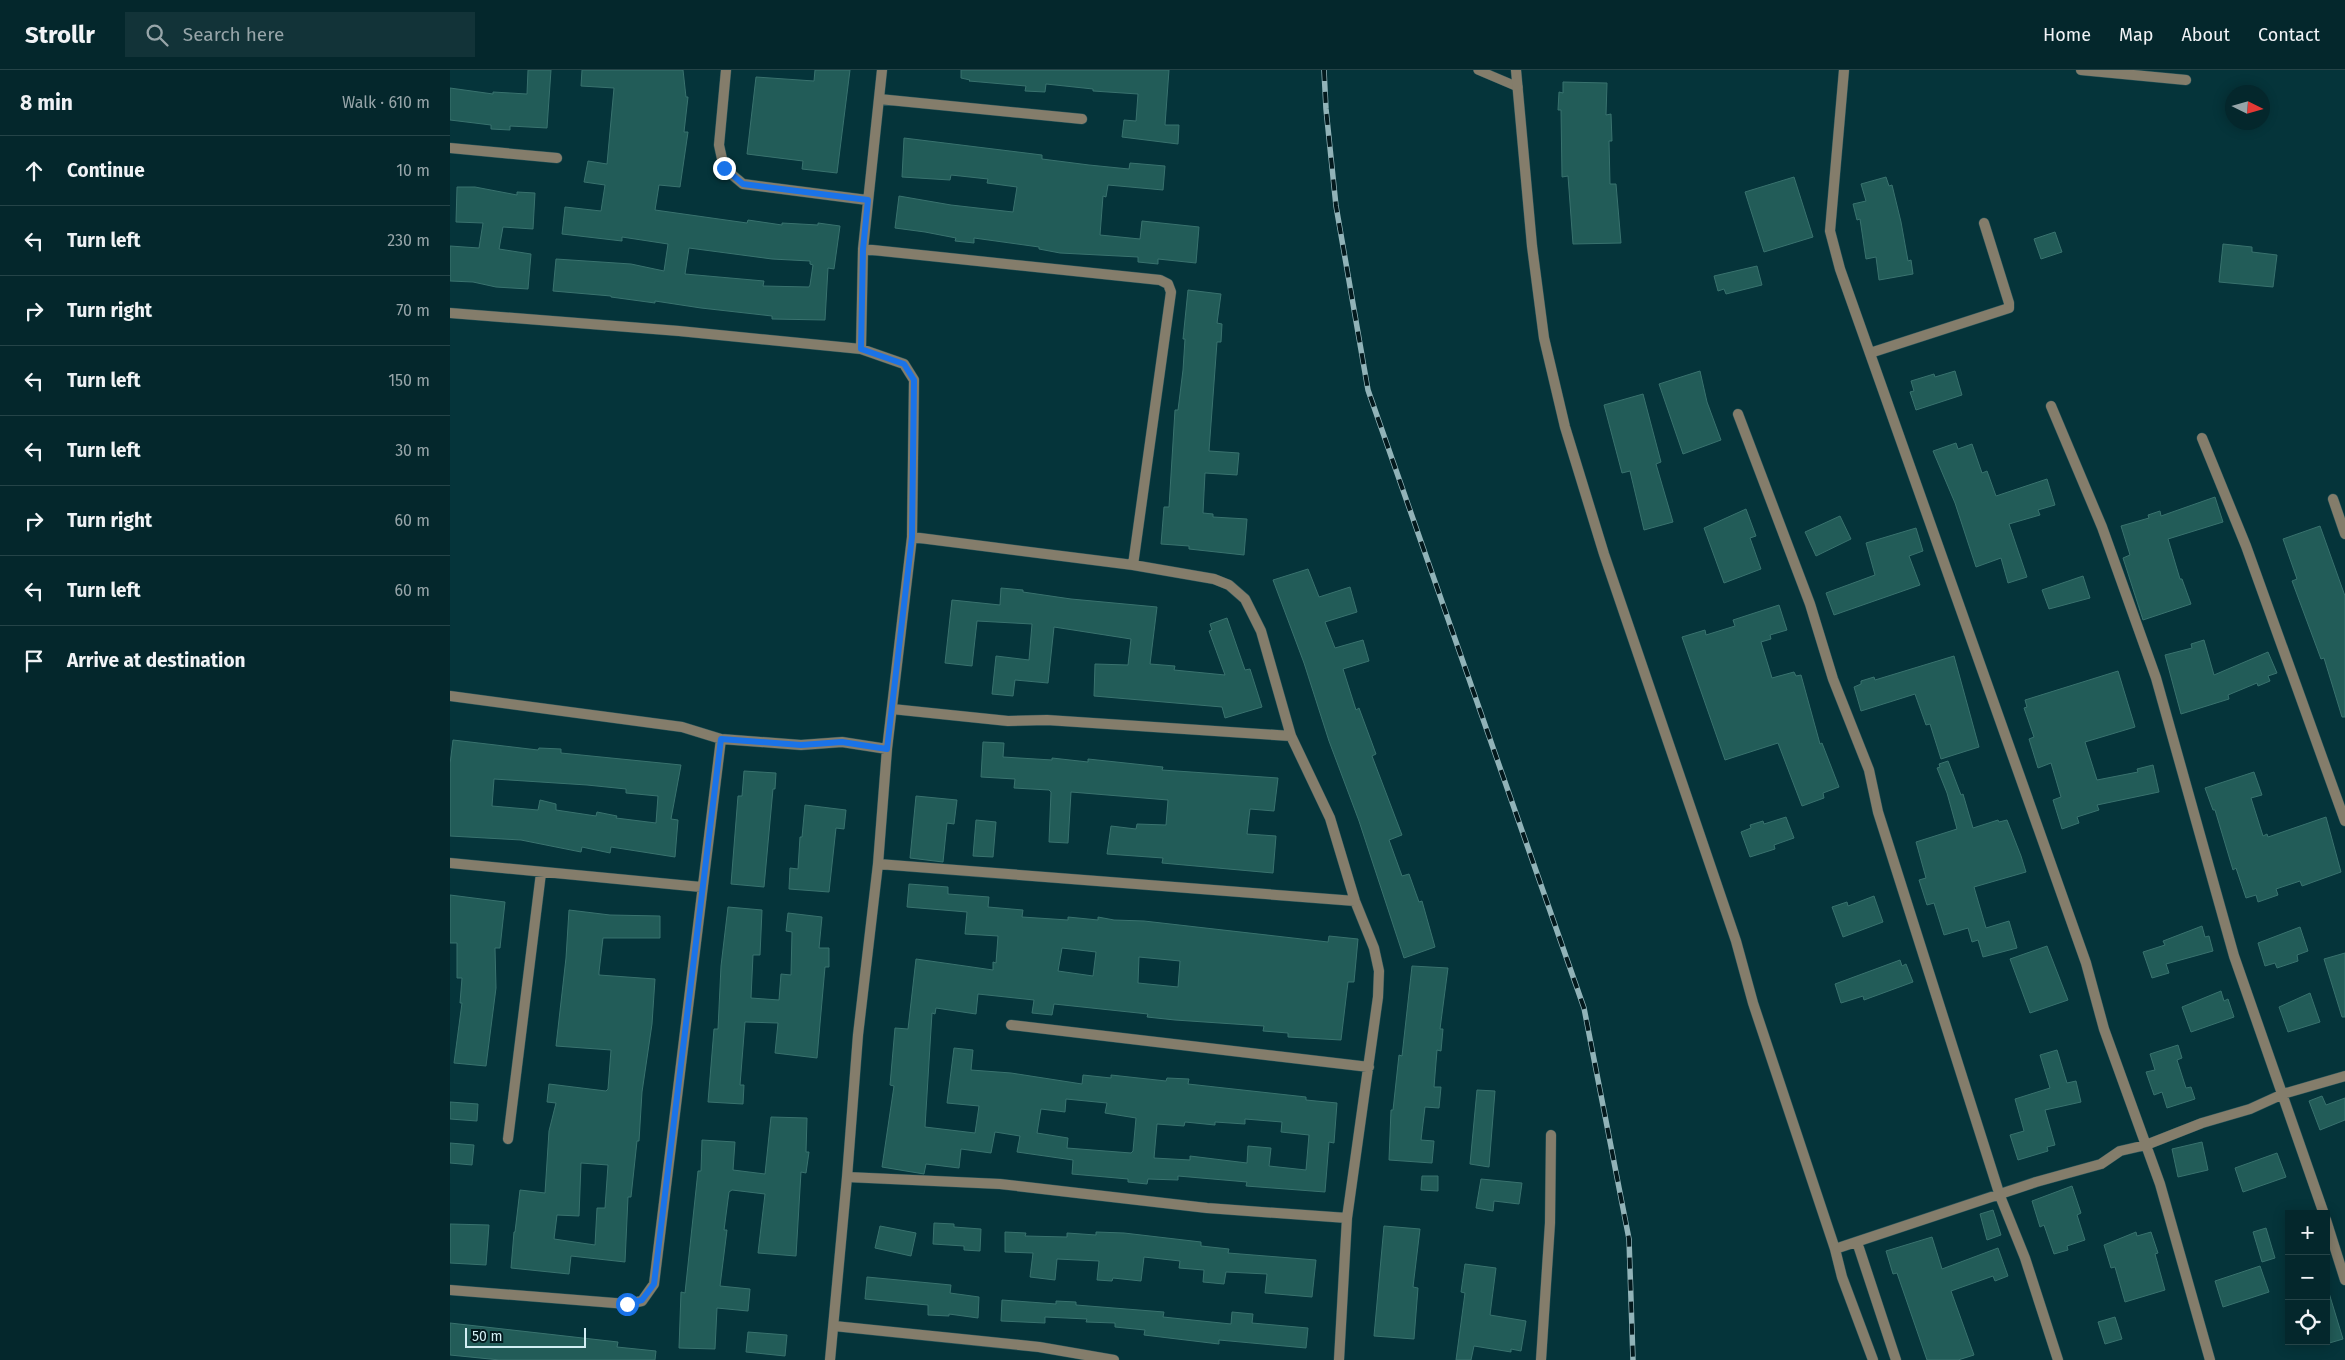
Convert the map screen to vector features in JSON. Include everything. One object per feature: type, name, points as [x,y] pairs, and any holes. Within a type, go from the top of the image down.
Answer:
[{"type":"street","points":[[726,70],[720,145],[724,168],[743,184],[868,200]]},
{"type":"street","points":[[861,349],[863,249],[882,70]]},
{"type":"street","points":[[1516,70],[1532,246],[1544,338],[1565,427],[1604,554],[1736,941],[1753,1003],[1835,1249],[1842,1277],[1873,1360]]},
{"type":"street","points":[[1844,70],[1830,231],[1840,269],[2086,963],[2104,1029],[2146,1145],[2184,1263],[2210,1360]]},
{"type":"street","points":[[2081,70],[2186,80]]},
{"type":"street","points":[[879,99],[1082,119]]},
{"type":"street","points":[[450,148],[558,158]]},
{"type":"street","points":[[1870,353],[2009,308],[1984,223]]},
{"type":"street","points":[[863,249],[1160,280],[1168,284],[1171,292],[1133,565]]},
{"type":"street","points":[[450,313],[679,331],[861,349],[904,364],[914,380],[912,537],[887,749],[878,864],[858,1035],[830,1360]]},
{"type":"street","points":[[2051,406],[2102,527],[2156,678],[2234,956],[2283,1094],[2294,1133],[2323,1210]]},
{"type":"street","points":[[1738,414],[1810,604],[1833,679],[1869,770],[1878,812],[2000,1196],[2025,1258],[2058,1360]]},
{"type":"street","points":[[2202,438],[2246,546],[2345,821]]},
{"type":"street","points":[[2333,499],[2345,534]]},
{"type":"street","points":[[912,537],[1133,565],[1214,579],[1229,585],[1245,599],[1261,631],[1291,736],[1330,818],[1355,901],[1374,948],[1379,971],[1378,997],[1369,1067],[1347,1218],[1339,1360]]},
{"type":"street","points":[[450,696],[682,727],[721,739],[801,745],[842,742],[887,749]]},
{"type":"street","points":[[892,709],[1008,721],[1047,720],[1291,736]]},
{"type":"street","points":[[450,1290],[627,1304],[642,1300],[654,1284],[701,887],[721,739]]},
{"type":"street","points":[[450,863],[701,887]]},
{"type":"street","points":[[878,864],[1355,901]]},
{"type":"street","points":[[508,1139],[541,872]]},
{"type":"street","points":[[1011,1025],[1369,1067]]},
{"type":"street","points":[[1835,1249],[2000,1196],[2036,1182],[2101,1164],[2120,1151],[2146,1145],[2202,1124],[2250,1110],[2283,1094],[2345,1076]]},
{"type":"street","points":[[1541,1360],[1550,1223],[1551,1135]]},
{"type":"street","points":[[847,1177],[1000,1184],[1207,1208],[1347,1218]]},
{"type":"street","points":[[2330,1233],[2345,1280]]},
{"type":"street","points":[[1857,1242],[1896,1360]]},
{"type":"street","points":[[834,1326],[1039,1347],[1114,1360]]},
{"type":"lane","points":[[1478,70],[1518,86]]},
{"type":"building","points":[[528,70],[551,70],[547,128],[510,126],[510,130],[491,129],[491,125],[450,120],[450,88],[493,94],[493,92],[527,94]]},
{"type":"building","points":[[582,70],[683,70],[686,97],[688,97],[684,132],[688,132],[680,187],[659,185],[655,210],[747,223],[748,220],[782,225],[782,223],[818,225],[818,223],[840,226],[834,269],[828,268],[825,320],[772,319],[772,316],[655,301],[655,303],[611,296],[553,291],[556,259],[631,264],[664,271],[668,244],[622,237],[622,241],[562,234],[565,207],[601,211],[605,185],[584,182],[588,161],[607,164],[614,88],[581,86]],"holes":[[[689,248],[772,259],[810,261],[810,264],[813,265],[809,287],[763,286],[764,281],[685,274]]]},
{"type":"building","points":[[815,70],[850,70],[837,173],[802,169],[803,161],[747,154],[756,77],[814,81]]},
{"type":"building","points":[[961,70],[1169,70],[1165,125],[1179,125],[1178,144],[1122,137],[1124,120],[1136,121],[1138,94],[1093,91],[1093,89],[1046,84],[1045,92],[1025,91],[1026,86],[969,81],[961,78]]},
{"type":"building","points":[[1563,82],[1607,83],[1606,115],[1611,114],[1612,141],[1609,141],[1610,184],[1616,184],[1621,243],[1573,244],[1568,176],[1562,177],[1561,110],[1558,110],[1559,92],[1563,93]]},
{"type":"building","points":[[904,138],[1042,155],[1042,159],[1089,165],[1129,169],[1130,163],[1165,166],[1163,190],[1108,185],[1106,197],[1103,196],[1100,235],[1140,239],[1142,221],[1199,227],[1196,263],[1158,259],[1158,264],[1138,262],[1138,257],[1060,253],[1039,249],[1039,247],[974,238],[974,243],[955,241],[956,238],[895,228],[899,196],[951,205],[1013,212],[1017,187],[987,183],[988,179],[951,175],[950,180],[902,177]]},
{"type":"building","points":[[1794,177],[1813,237],[1764,252],[1745,192]]},
{"type":"building","points":[[1886,177],[1889,186],[1892,185],[1908,261],[1911,260],[1913,274],[1879,280],[1876,257],[1866,259],[1860,219],[1857,220],[1853,204],[1866,201],[1861,184]]},
{"type":"building","points":[[457,187],[475,187],[517,195],[517,192],[535,193],[533,229],[503,227],[499,249],[531,254],[528,289],[450,281],[450,246],[479,248],[483,223],[456,222]]},
{"type":"building","points":[[2055,232],[2062,252],[2041,259],[2034,239]]},
{"type":"building","points":[[2223,244],[2252,247],[2252,252],[2277,255],[2273,287],[2219,282]]},
{"type":"building","points":[[1757,266],[1762,285],[1726,294],[1724,289],[1718,291],[1714,276]]},
{"type":"building","points":[[1188,290],[1221,294],[1217,323],[1222,324],[1221,342],[1217,342],[1209,451],[1239,453],[1237,475],[1205,473],[1203,513],[1213,514],[1213,517],[1247,519],[1244,555],[1189,549],[1189,546],[1161,544],[1164,507],[1169,507],[1175,410],[1178,410],[1183,370],[1185,339],[1183,339]]},
{"type":"building","points":[[1700,371],[1707,402],[1721,440],[1683,454],[1659,384]]},
{"type":"building","points":[[1955,371],[1962,395],[1916,410],[1910,392],[1914,391],[1911,381],[1934,374],[1935,377]]},
{"type":"building","points":[[1643,394],[1661,462],[1656,464],[1673,522],[1644,530],[1630,471],[1622,473],[1604,405]]},
{"type":"building","points":[[1956,443],[1958,449],[1972,444],[1982,473],[1987,471],[1996,496],[2047,479],[2055,505],[2038,510],[2040,515],[2009,524],[2027,577],[2008,583],[2001,558],[1976,567],[1955,503],[1933,451]]},
{"type":"building","points":[[2215,497],[2223,522],[2168,539],[2180,579],[2182,579],[2191,604],[2143,620],[2123,558],[2130,555],[2121,526],[2149,518],[2148,515],[2160,511],[2161,516]]},
{"type":"building","points":[[1746,509],[1756,536],[1750,538],[1761,569],[1724,583],[1704,528]]},
{"type":"building","points":[[1840,516],[1851,539],[1816,556],[1805,532]]},
{"type":"building","points":[[2320,526],[2345,596],[2345,717],[2342,717],[2324,658],[2321,659],[2292,581],[2297,579],[2283,539]]},
{"type":"building","points":[[1916,528],[1923,551],[1909,556],[1920,585],[1834,615],[1826,593],[1875,575],[1866,543]]},
{"type":"building","points":[[1308,569],[1319,597],[1350,587],[1357,612],[1325,622],[1335,648],[1363,640],[1369,661],[1343,669],[1356,710],[1359,708],[1376,754],[1372,756],[1402,835],[1389,840],[1402,876],[1409,874],[1419,902],[1422,901],[1435,947],[1404,958],[1359,821],[1273,580]]},
{"type":"building","points":[[2083,576],[2090,598],[2049,609],[2042,590]]},
{"type":"building","points":[[1001,588],[1071,599],[1157,607],[1150,664],[1175,666],[1174,670],[1225,675],[1209,631],[1212,630],[1210,624],[1227,618],[1245,670],[1250,669],[1262,707],[1225,718],[1222,707],[1094,696],[1095,664],[1128,665],[1131,639],[1054,627],[1048,683],[1015,680],[1013,696],[992,694],[996,656],[1029,660],[1032,624],[977,621],[972,666],[945,663],[952,600],[1000,605]]},
{"type":"building","points":[[1779,605],[1787,630],[1770,635],[1771,639],[1761,642],[1772,678],[1794,672],[1796,676],[1801,675],[1820,744],[1822,743],[1839,787],[1823,793],[1824,798],[1802,806],[1778,743],[1725,760],[1682,637],[1705,630],[1706,635],[1735,626],[1733,620]]},
{"type":"building","points":[[2204,640],[2214,675],[2268,652],[2277,673],[2268,676],[2270,681],[2258,686],[2257,683],[2228,695],[2229,699],[2181,714],[2165,655],[2192,648],[2191,644]]},
{"type":"building","points":[[1954,656],[1979,747],[1941,759],[1930,724],[1926,725],[1915,694],[1861,711],[1854,687],[1861,684],[1861,681],[1874,677],[1875,680]]},
{"type":"building","points":[[2118,671],[2135,727],[2085,742],[2097,780],[2138,772],[2137,769],[2153,765],[2159,792],[2097,805],[2099,810],[2077,817],[2079,823],[2062,829],[2053,800],[2061,797],[2051,763],[2038,768],[2029,739],[2034,737],[2024,708],[2027,707],[2025,700]]},
{"type":"building","points":[[453,740],[538,750],[539,748],[561,749],[561,753],[681,765],[671,819],[678,820],[675,857],[611,847],[610,853],[582,847],[581,852],[521,840],[450,836],[450,764]],"holes":[[[494,779],[626,789],[626,793],[658,796],[656,823],[616,818],[617,816],[597,812],[596,816],[556,810],[556,804],[540,800],[538,810],[492,806]]]},
{"type":"building","points":[[983,742],[1004,743],[1003,757],[1052,760],[1052,758],[1088,762],[1088,759],[1163,767],[1162,770],[1278,778],[1274,811],[1250,809],[1247,834],[1276,836],[1273,873],[1162,863],[1163,858],[1107,854],[1111,826],[1136,829],[1137,824],[1166,825],[1168,800],[1071,792],[1068,843],[1049,842],[1051,792],[1049,790],[1014,788],[1015,779],[981,777]]},
{"type":"building","points":[[1948,761],[1961,795],[1963,794],[1973,828],[1998,820],[1999,822],[2007,820],[2021,856],[2026,872],[1974,887],[1986,928],[2009,921],[2017,948],[1983,957],[1978,940],[1972,942],[1968,928],[1944,935],[1934,903],[1927,905],[1919,880],[1926,878],[1916,842],[1957,829],[1947,793],[1937,768],[1940,767],[1939,764]]},
{"type":"building","points":[[744,771],[776,773],[764,887],[731,884],[738,796],[742,796]]},
{"type":"building","points":[[2254,772],[2262,795],[2251,798],[2263,836],[2267,834],[2268,837],[2326,817],[2341,872],[2302,886],[2300,881],[2276,889],[2278,895],[2258,902],[2256,895],[2246,898],[2236,868],[2233,870],[2215,810],[2213,810],[2205,788]]},
{"type":"building","points":[[916,796],[957,800],[954,824],[947,823],[943,862],[910,858]]},
{"type":"building","points":[[805,805],[846,810],[844,829],[836,828],[829,892],[789,889],[790,868],[798,869]]},
{"type":"building","points":[[1786,817],[1794,838],[1774,845],[1775,849],[1750,857],[1741,832],[1751,828],[1750,825],[1763,821],[1764,824]]},
{"type":"building","points":[[976,820],[996,822],[993,857],[973,856]]},
{"type":"building","points":[[909,884],[948,887],[948,894],[989,897],[988,907],[1023,910],[1022,917],[1068,920],[1068,917],[1098,920],[1098,917],[1328,942],[1329,936],[1358,939],[1354,982],[1348,982],[1341,1040],[1288,1037],[1288,1033],[1263,1031],[1264,1026],[1175,1020],[1147,1017],[1148,1014],[1054,1004],[1052,1015],[1032,1013],[1034,1000],[978,994],[976,1014],[936,1008],[935,1014],[932,1013],[925,1127],[975,1133],[979,1106],[947,1103],[954,1048],[973,1050],[971,1070],[1011,1073],[1082,1084],[1083,1075],[1111,1078],[1111,1075],[1166,1081],[1167,1078],[1189,1079],[1188,1084],[1306,1097],[1306,1100],[1337,1103],[1334,1143],[1329,1142],[1325,1192],[1246,1186],[1247,1182],[1178,1176],[1178,1180],[1148,1179],[1147,1184],[1128,1182],[1128,1179],[1072,1174],[1073,1160],[1017,1152],[1020,1136],[995,1132],[991,1153],[961,1149],[959,1168],[926,1164],[924,1174],[882,1167],[894,1086],[890,1085],[895,1028],[908,1029],[916,959],[993,970],[993,962],[996,963],[998,936],[965,934],[967,912],[907,907]],"holes":[[[1062,948],[1096,952],[1093,976],[1058,971]],[[1139,957],[1180,961],[1178,987],[1138,983]],[[1066,1099],[1107,1103],[1105,1113],[1136,1118],[1133,1151],[1131,1153],[1067,1148],[1068,1138],[1037,1133],[1041,1109],[1065,1112]],[[1245,1119],[1282,1122],[1281,1132],[1309,1135],[1306,1170],[1269,1166],[1271,1148],[1248,1146],[1247,1163],[1190,1156],[1190,1160],[1154,1158],[1157,1124],[1184,1126],[1185,1122],[1215,1125],[1215,1122],[1245,1124]]]},
{"type":"building","points":[[450,895],[505,902],[500,948],[495,948],[496,988],[486,1066],[454,1063],[462,1003],[460,1003],[462,978],[457,978],[457,943],[450,943]]},
{"type":"building","points":[[1874,896],[1883,922],[1843,937],[1832,907],[1847,902],[1848,906]]},
{"type":"building","points":[[728,907],[762,910],[760,955],[753,955],[751,998],[779,1000],[781,974],[791,975],[792,932],[786,931],[788,913],[822,917],[819,948],[829,948],[829,967],[825,967],[817,1058],[775,1053],[778,1023],[745,1022],[740,1085],[744,1085],[743,1104],[708,1102],[714,1029],[718,1029],[721,966]]},
{"type":"building","points":[[569,910],[610,915],[660,916],[660,938],[603,938],[599,972],[599,975],[655,979],[652,1024],[642,1092],[639,1141],[637,1141],[631,1197],[628,1197],[625,1262],[571,1256],[569,1274],[511,1268],[520,1190],[545,1193],[549,1131],[556,1103],[547,1102],[549,1084],[606,1091],[608,1089],[611,1050],[556,1046],[566,958]],"holes":[[[581,1163],[608,1165],[605,1208],[597,1208],[595,1245],[554,1239],[557,1215],[579,1216]]]},
{"type":"building","points":[[2202,926],[2205,937],[2209,936],[2213,951],[2166,964],[2169,973],[2152,978],[2143,952],[2165,945],[2163,941]]},
{"type":"building","points":[[2300,927],[2308,951],[2297,955],[2298,961],[2277,968],[2275,963],[2265,966],[2258,943]]},
{"type":"building","points":[[2047,946],[2068,1000],[2030,1013],[2010,959]]},
{"type":"building","points":[[2345,953],[2345,1017],[2342,1017],[2324,959]]},
{"type":"building","points":[[1900,960],[1902,966],[1906,964],[1913,982],[1864,1000],[1863,996],[1841,1003],[1835,984]]},
{"type":"building","points":[[1412,966],[1448,968],[1440,1029],[1443,1029],[1441,1051],[1437,1050],[1434,1087],[1441,1087],[1439,1108],[1425,1107],[1421,1140],[1434,1141],[1432,1163],[1389,1160],[1391,1110],[1393,1110],[1399,1055],[1402,1056]]},
{"type":"building","points":[[2221,991],[2224,1001],[2228,999],[2234,1017],[2191,1032],[2182,1007]]},
{"type":"building","points":[[2310,993],[2320,1022],[2288,1032],[2279,1007]]},
{"type":"building","points":[[2178,1045],[2182,1058],[2177,1060],[2186,1088],[2191,1087],[2195,1099],[2167,1108],[2162,1092],[2154,1095],[2146,1072],[2155,1070],[2150,1054]]},
{"type":"building","points":[[2057,1050],[2067,1083],[2076,1081],[2081,1102],[2045,1110],[2055,1145],[2047,1147],[2048,1151],[2018,1160],[2010,1135],[2024,1131],[2015,1099],[2050,1088],[2040,1055]]},
{"type":"building","points":[[1477,1090],[1495,1091],[1489,1167],[1470,1164]]},
{"type":"building","points":[[2322,1096],[2326,1105],[2345,1098],[2345,1120],[2320,1130],[2309,1101]]},
{"type":"building","points":[[450,1102],[478,1104],[477,1121],[450,1119]]},
{"type":"building","points":[[771,1117],[807,1118],[806,1152],[809,1152],[806,1173],[801,1172],[796,1256],[758,1253],[765,1194],[732,1190],[729,1192],[724,1230],[727,1230],[720,1286],[750,1289],[748,1311],[717,1308],[715,1349],[679,1348],[681,1292],[685,1293],[698,1171],[701,1171],[702,1140],[735,1142],[733,1170],[765,1174]]},
{"type":"building","points":[[2202,1142],[2208,1170],[2178,1177],[2172,1149]]},
{"type":"building","points":[[450,1143],[474,1145],[472,1165],[450,1163]]},
{"type":"building","points":[[2277,1153],[2286,1177],[2243,1192],[2235,1168]]},
{"type":"building","points":[[1422,1176],[1438,1176],[1438,1191],[1421,1190]]},
{"type":"building","points":[[1481,1179],[1522,1183],[1519,1204],[1494,1201],[1493,1211],[1476,1208]]},
{"type":"building","points":[[2072,1186],[2081,1213],[2077,1215],[2085,1240],[2067,1246],[2068,1250],[2054,1254],[2044,1225],[2040,1227],[2032,1201]]},
{"type":"building","points":[[1993,1210],[2001,1235],[1987,1240],[1980,1214]]},
{"type":"building","points":[[934,1223],[954,1224],[954,1227],[981,1229],[980,1251],[964,1250],[964,1246],[933,1244]]},
{"type":"building","points":[[450,1224],[489,1225],[486,1265],[450,1263]]},
{"type":"building","points":[[880,1226],[916,1233],[911,1256],[875,1248]]},
{"type":"building","points":[[1384,1226],[1420,1229],[1413,1287],[1418,1288],[1414,1339],[1374,1336]]},
{"type":"building","points":[[2266,1228],[2275,1258],[2262,1262],[2253,1232]]},
{"type":"building","points":[[1005,1232],[1026,1233],[1025,1236],[1067,1237],[1067,1233],[1096,1235],[1096,1232],[1124,1233],[1201,1242],[1201,1246],[1229,1249],[1228,1253],[1316,1260],[1312,1297],[1265,1293],[1267,1274],[1226,1272],[1224,1284],[1203,1282],[1204,1270],[1179,1268],[1180,1261],[1144,1257],[1141,1281],[1113,1278],[1112,1281],[1097,1280],[1099,1261],[1057,1259],[1055,1280],[1030,1277],[1033,1253],[1005,1252]]},
{"type":"building","points":[[2136,1232],[2137,1236],[2151,1232],[2158,1253],[2155,1254],[2165,1290],[2125,1302],[2115,1267],[2111,1268],[2104,1245]]},
{"type":"building","points":[[1932,1237],[1942,1269],[1998,1248],[2008,1276],[1995,1281],[1993,1276],[1951,1291],[1974,1355],[1958,1360],[1927,1360],[1897,1273],[1893,1274],[1886,1251]]},
{"type":"building","points":[[1465,1264],[1496,1268],[1490,1315],[1526,1321],[1521,1351],[1511,1349],[1511,1352],[1474,1346],[1471,1360],[1456,1360],[1465,1293],[1461,1292]]},
{"type":"building","points":[[2260,1266],[2269,1292],[2223,1307],[2215,1281]]},
{"type":"building","points":[[867,1277],[951,1285],[950,1293],[979,1297],[978,1318],[949,1314],[949,1316],[928,1315],[928,1305],[865,1299]]},
{"type":"building","points":[[2330,1296],[2343,1339],[2330,1343]]},
{"type":"building","points":[[1002,1300],[1056,1304],[1056,1301],[1076,1302],[1076,1305],[1164,1312],[1163,1317],[1231,1324],[1232,1312],[1253,1314],[1252,1323],[1308,1328],[1306,1348],[1219,1340],[1219,1344],[1144,1335],[1145,1330],[1115,1327],[1115,1323],[1086,1322],[1087,1319],[1045,1317],[1045,1323],[1001,1321]]},
{"type":"building","points":[[2115,1317],[2122,1339],[2105,1344],[2098,1322]]},
{"type":"building","points":[[450,1323],[618,1342],[617,1347],[656,1351],[655,1360],[500,1360],[450,1355]]},
{"type":"building","points":[[748,1332],[787,1335],[785,1356],[746,1352]]},
{"type":"railway","points":[[1324,70],[1336,206],[1368,390],[1584,1008],[1629,1239],[1633,1360]]},
{"type":"route","points":[[627,1304],[642,1300],[654,1284],[701,887],[721,739],[764,744],[801,745],[842,742],[887,749],[912,537],[914,380],[904,364],[861,349],[863,249],[868,200],[743,184],[724,168]]}]
